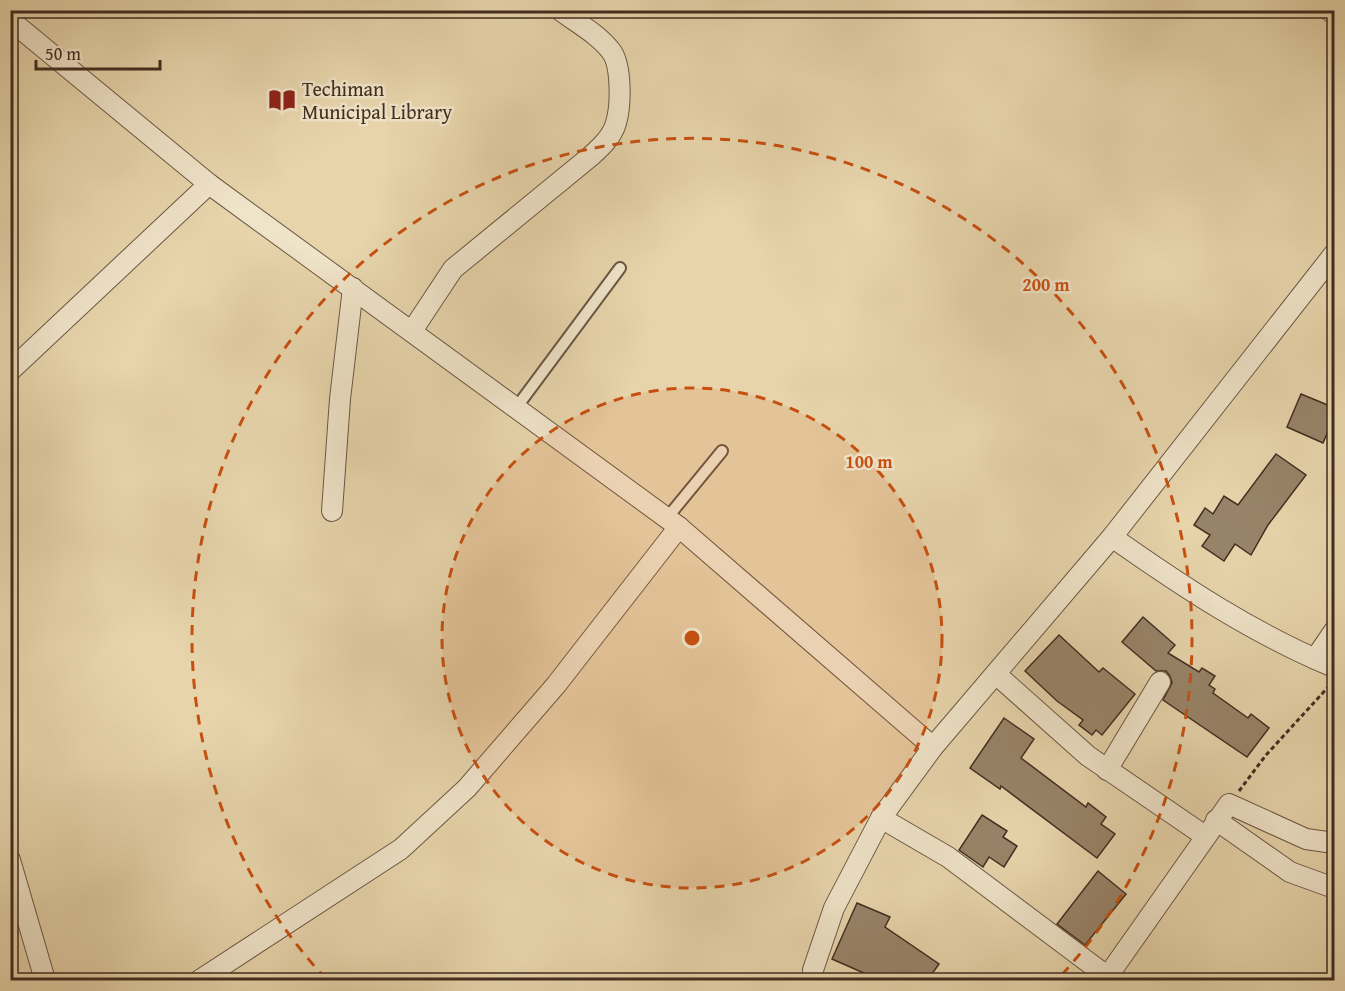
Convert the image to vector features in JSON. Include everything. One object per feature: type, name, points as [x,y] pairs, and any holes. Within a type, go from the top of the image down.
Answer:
[{"type":"street","points":[[412,331],[453,269],[591,156],[607,140],[616,124],[619,81],[613,52],[595,35],[560,10]]},
{"type":"street","points":[[1329,10],[1335,14]]},
{"type":"street","points":[[10,20],[209,184],[673,523],[933,747]]},
{"type":"street","points":[[10,371],[209,184]]},
{"type":"street","points":[[815,977],[834,908],[881,818],[933,747],[997,675],[1112,537],[1335,254]]},
{"type":"street","points":[[332,511],[339,399],[353,288]]},
{"type":"street","points":[[200,981],[401,849],[467,788],[555,685],[673,523]]},
{"type":"street","points":[[1112,537],[1194,594],[1247,626],[1315,660],[1335,667]]},
{"type":"street","points":[[1315,660],[1335,632]]},
{"type":"street","points":[[997,675],[1059,732],[1107,770],[1204,837]]},
{"type":"street","points":[[1107,770],[1160,682]]},
{"type":"street","points":[[881,818],[948,856],[1107,979],[1229,804],[1306,839],[1335,843]]},
{"type":"street","points":[[1216,820],[1290,872],[1335,888]]},
{"type":"street","points":[[10,860],[45,981]]},
{"type":"lane","points":[[516,408],[620,268]]},
{"type":"lane","points":[[673,523],[722,451]]},
{"type":"path","points":[[1229,804],[1266,755],[1335,681]]},
{"type":"building","points":[[1301,394],[1335,408],[1335,415],[1323,443],[1287,427]]},
{"type":"building","points":[[1276,454],[1306,475],[1268,525],[1251,555],[1235,544],[1224,561],[1202,546],[1210,535],[1194,525],[1205,508],[1213,514],[1224,496],[1238,505]]},
{"type":"building","points":[[1143,617],[1175,645],[1168,653],[1199,672],[1202,668],[1215,676],[1209,685],[1215,689],[1213,693],[1248,718],[1251,714],[1269,728],[1247,757],[1163,700],[1172,683],[1170,676],[1166,671],[1156,671],[1122,642]]},
{"type":"building","points":[[1059,635],[1099,672],[1103,668],[1135,694],[1102,735],[1096,730],[1092,735],[1079,725],[1083,720],[1057,701],[1025,671]]},
{"type":"building","points":[[1004,718],[1034,739],[1021,758],[1086,807],[1088,803],[1106,817],[1101,824],[1115,834],[1097,858],[1001,786],[1000,789],[970,768]]},
{"type":"building","points":[[982,815],[1007,831],[1003,837],[1017,846],[1004,867],[989,857],[983,867],[959,850]]},
{"type":"building","points":[[1098,871],[1126,894],[1085,945],[1057,924]]},
{"type":"building","points":[[857,903],[890,917],[885,927],[939,964],[927,981],[882,981],[832,959]]},
{"type":"place","name":"Techiman Municipal Library","points":[[282,100]]}]
